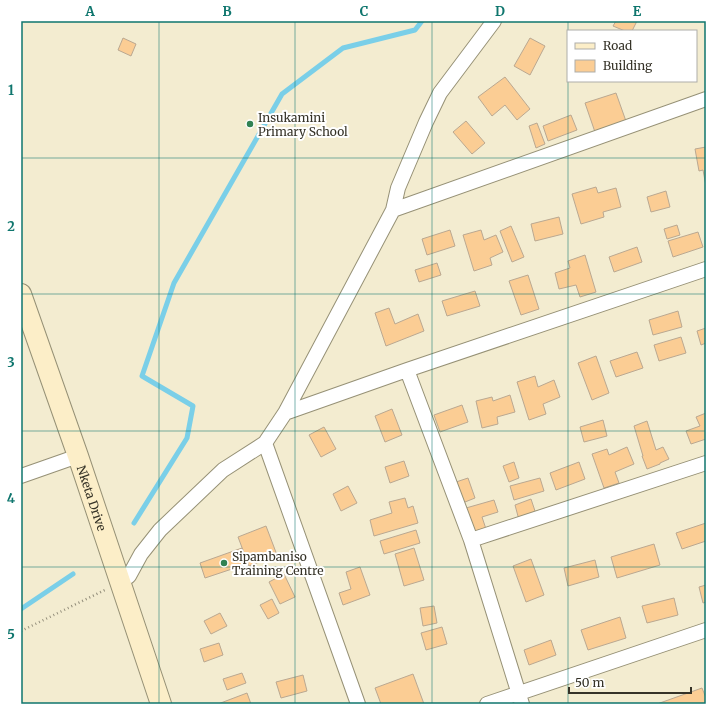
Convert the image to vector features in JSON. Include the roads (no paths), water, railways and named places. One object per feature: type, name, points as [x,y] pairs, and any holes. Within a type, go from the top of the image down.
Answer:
[{"type":"street","points":[[120,582],[129,576],[141,554],[160,530],[222,470],[265,444],[285,414],[393,210],[401,182],[440,93],[494,21]]},
{"type":"street","points":[[393,210],[706,100]]},
{"type":"street","points":[[285,414],[407,370],[706,269]]},
{"type":"street","name":"Nketa Drive","points":[[21,294],[78,456],[161,704]]},
{"type":"street","points":[[407,370],[471,540],[520,698]]},
{"type":"street","points":[[265,444],[358,704]]},
{"type":"street","points":[[21,476],[78,456]]},
{"type":"street","points":[[471,540],[706,464]]},
{"type":"street","points":[[487,704],[520,698],[706,630]]},
{"type":"waterway","points":[[134,523],[187,438],[193,406],[142,376],[174,283],[282,94],[343,48],[415,30],[422,21]]},
{"type":"waterway","points":[[21,609],[73,574]]},
{"type":"place","name":"Insukamini Primary School","points":[[250,124]]},
{"type":"place","name":"Sipambaniso Training Centre","points":[[224,563]]}]
